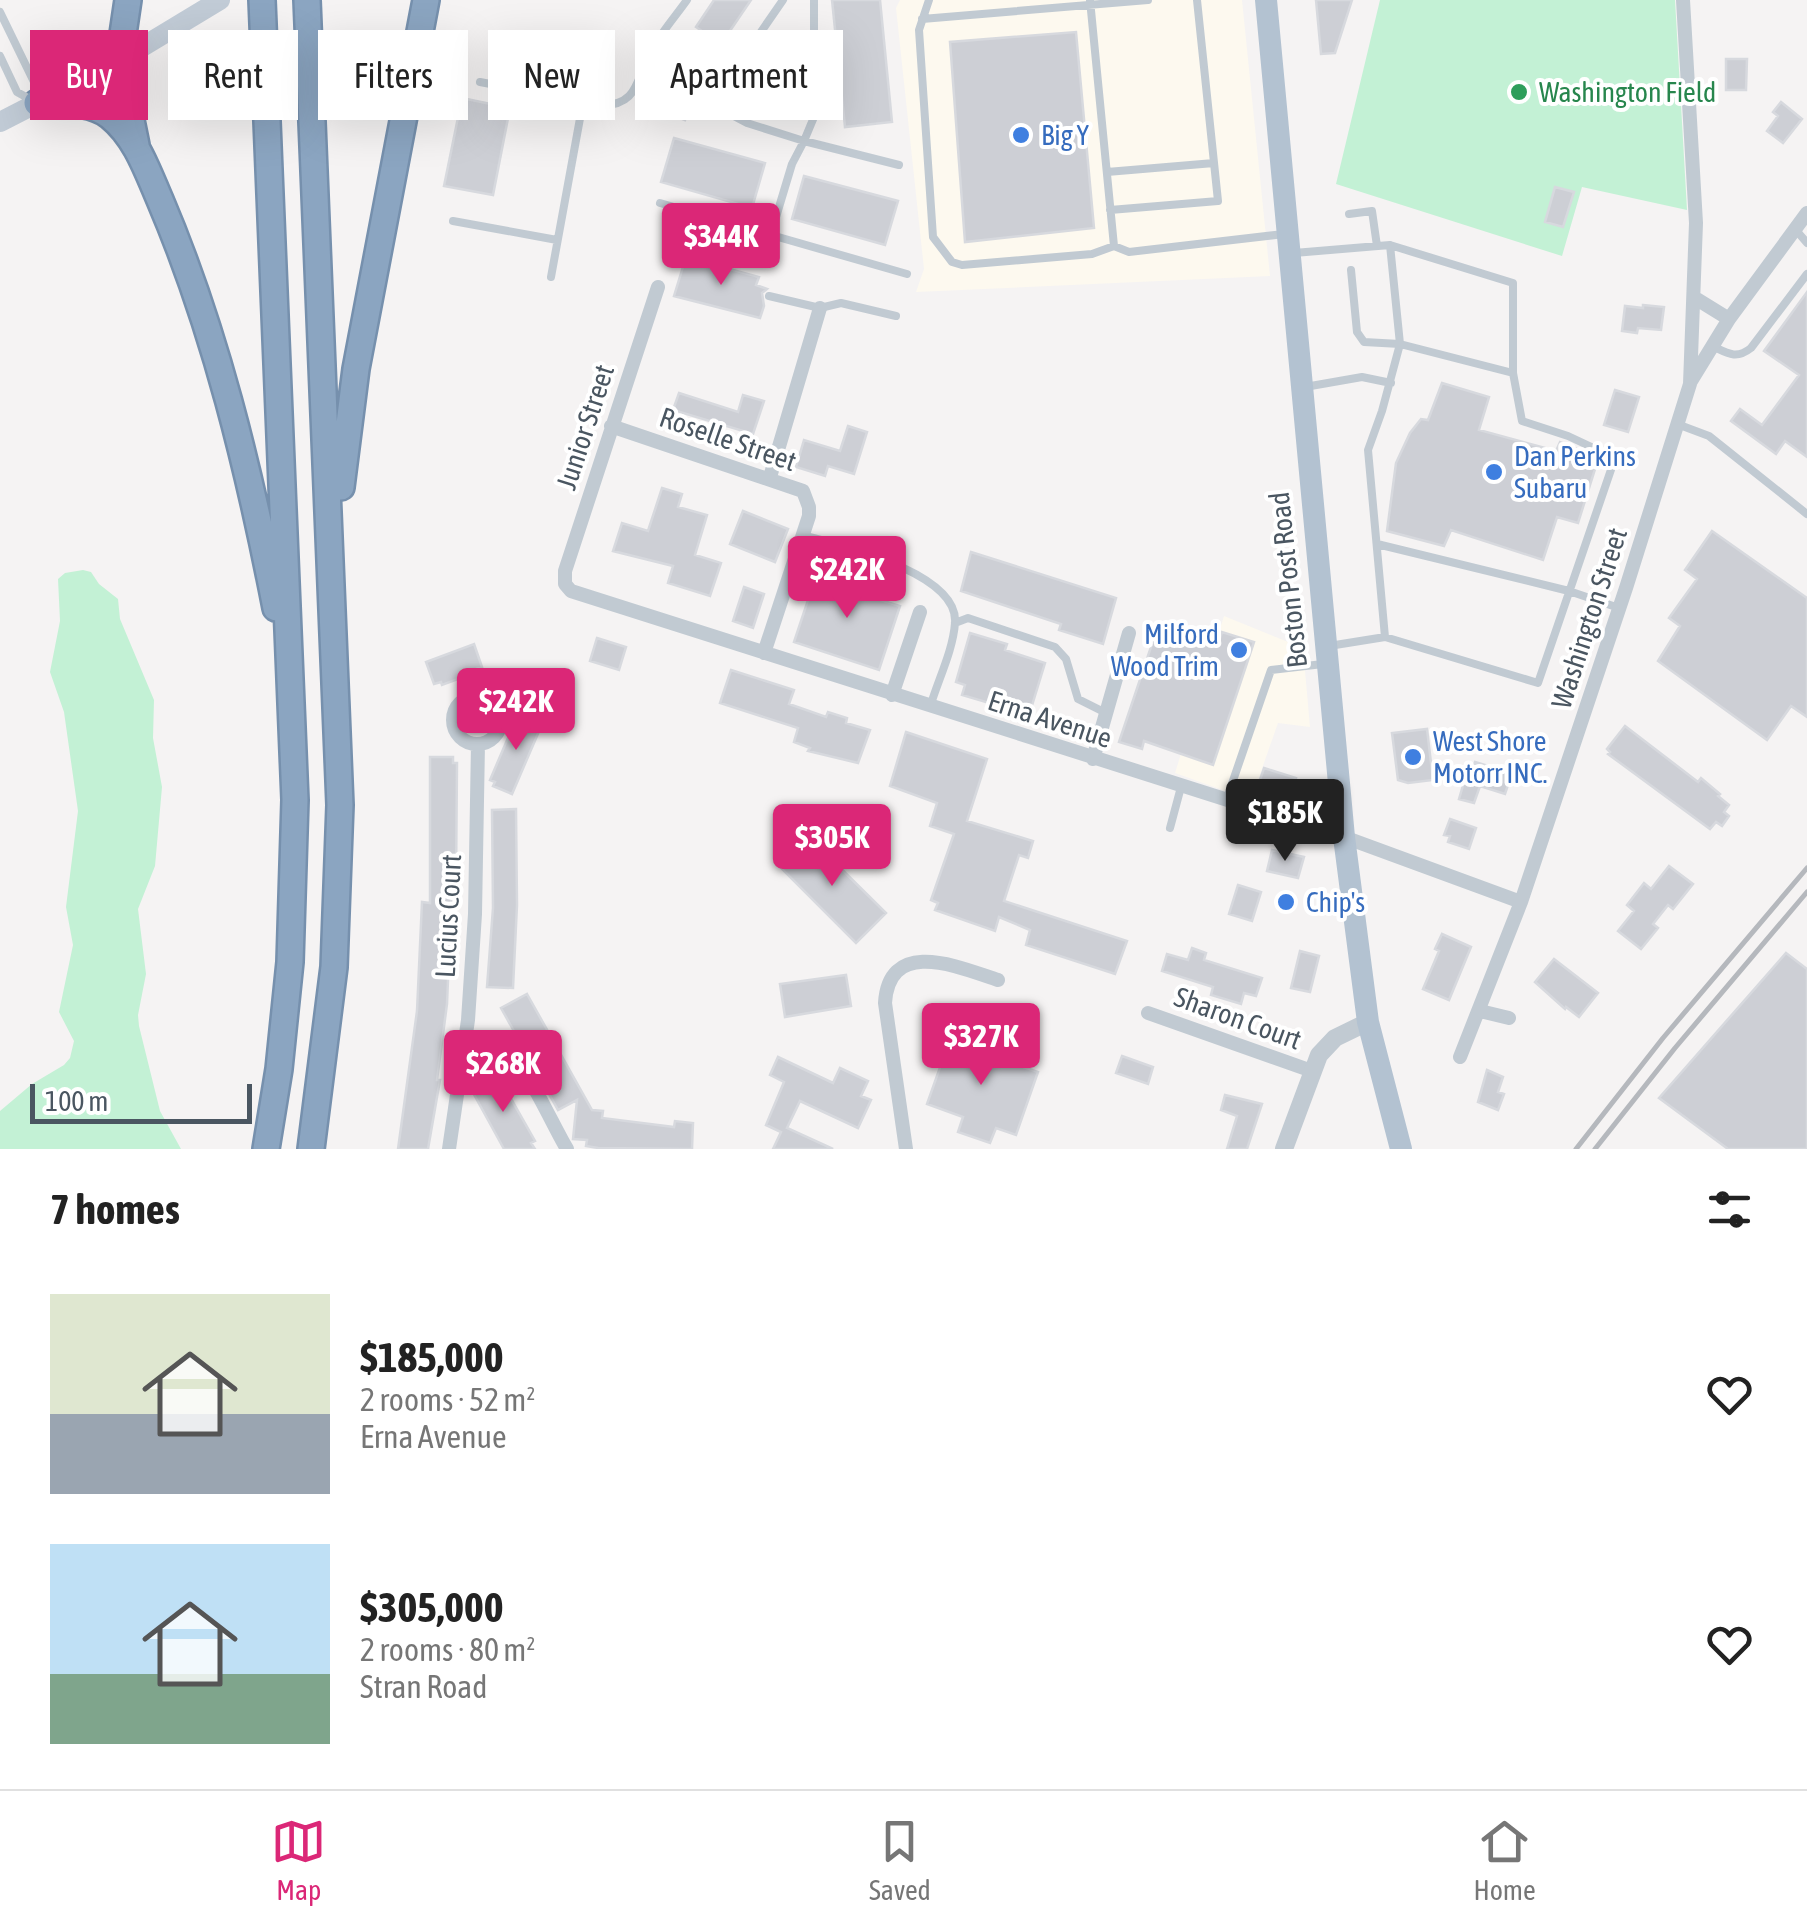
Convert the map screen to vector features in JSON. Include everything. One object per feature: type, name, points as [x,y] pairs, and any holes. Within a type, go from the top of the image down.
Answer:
[{"type":"highway","points":[[124,30],[128,0]]},
{"type":"highway","points":[[262,0],[296,800],[291,944],[279,1069],[266,1149]]},
{"type":"highway","points":[[307,0],[340,805],[329,1020],[311,1149]]},
{"type":"highway","points":[[334,642],[341,486],[349,412],[426,0]]},
{"type":"highway","points":[[113,120],[136,145]]},
{"type":"highway","points":[[131,120],[136,145],[183,254],[251,480],[292,692]]},
{"type":"main road","points":[[148,44],[220,0]]},
{"type":"main road","name":"Boston Post Road","points":[[1266,0],[1344,838],[1368,1022],[1402,1149]]},
{"type":"main road","points":[[0,122],[30,107]]},
{"type":"street","name":"Washington Street","points":[[1460,1057],[1521,902],[1690,384],[1696,298],[1695,189],[1683,0]]},
{"type":"street","points":[[1690,384],[1729,319],[1807,213]]},
{"type":"street","name":"Junior Street","points":[[565,584],[565,571],[658,287]]},
{"type":"street","points":[[1696,298],[1729,319]]},
{"type":"street","points":[[770,477],[820,308]]},
{"type":"street","name":"Roselle Street","points":[[611,426],[803,491],[810,507],[802,535]]},
{"type":"street","points":[[764,654],[802,535]]},
{"type":"street","name":"Erna Avenue","points":[[565,584],[579,595],[1344,838],[1521,902]]},
{"type":"street","points":[[892,695],[920,612]]},
{"type":"street","points":[[1093,759],[1129,633]]},
{"type":"street","name":"Lucius Court","points":[[449,1149],[464,1042],[474,914],[478,744]]},
{"type":"street","points":[[906,1149],[884,1004],[888,985],[909,964],[930,960],[998,980]]},
{"type":"street","points":[[1480,1011],[1509,1018]]},
{"type":"street","name":"Sharon Court","points":[[1148,1013],[1312,1071]]},
{"type":"street","points":[[1284,1149],[1312,1071],[1330,1042],[1368,1022]]},
{"type":"street","points":[[464,1042],[492,1047],[511,1056],[567,1149]]},
{"type":"lane","points":[[615,105],[631,95],[650,52],[687,0]]},
{"type":"lane","points":[[783,0],[725,84],[723,103],[730,114],[804,141],[898,165]]},
{"type":"lane","points":[[770,237],[792,164],[814,117],[814,0]]},
{"type":"lane","points":[[929,0],[919,30],[933,237],[952,262],[962,265],[1092,254],[1114,246],[1129,252],[1289,244],[1390,245],[1513,283],[1513,373],[1522,421],[1568,436],[1615,458],[1538,683],[1385,637],[1271,670],[1226,800]]},
{"type":"lane","points":[[922,19],[1148,0]]},
{"type":"lane","points":[[1110,210],[1174,199],[1190,203],[1218,201],[1197,0]]},
{"type":"lane","points":[[1090,3],[1114,246]]},
{"type":"lane","points":[[0,12],[30,74]]},
{"type":"lane","points":[[0,56],[17,92],[30,99]]},
{"type":"lane","points":[[480,82],[488,84]]},
{"type":"lane","points":[[550,276],[581,120]]},
{"type":"lane","points":[[1107,172],[1150,174],[1214,163]]},
{"type":"lane","points":[[1189,192],[1190,203]]},
{"type":"lane","points":[[660,203],[907,274]]},
{"type":"lane","points":[[1349,214],[1372,211],[1377,246]]},
{"type":"lane","points":[[453,221],[558,240]]},
{"type":"lane","points":[[1795,229],[1807,242]]},
{"type":"lane","points":[[1385,637],[1368,450],[1400,344],[1390,245]]},
{"type":"lane","points":[[1351,270],[1357,332],[1364,342],[1400,344],[1513,373]]},
{"type":"lane","points":[[1712,346],[1734,356],[1743,355],[1807,274]]},
{"type":"lane","points":[[769,296],[820,308],[841,303],[896,316]]},
{"type":"lane","points":[[1300,388],[1362,377],[1391,383]]},
{"type":"lane","points":[[1677,424],[1709,436],[1807,514]]},
{"type":"lane","points":[[802,535],[904,567],[949,602],[955,623],[930,707]]},
{"type":"lane","points":[[1377,544],[1570,591],[1620,608]]},
{"type":"lane","points":[[955,623],[968,618],[1055,647],[1066,658],[1078,698],[1106,714]]},
{"type":"lane","points":[[1170,828],[1181,786]]},
{"type":"shaded area","name":"Big Y","points":[[900,0],[1242,0],[1270,276],[916,292],[924,269],[896,8]]},
{"type":"shaded area","points":[[1224,616],[1303,648],[1310,727],[1278,723],[1251,800],[1175,773]]},
{"type":"green space","name":"Washington Field","points":[[1380,0],[1675,0],[1687,210],[1582,187],[1562,256],[1336,184]]},
{"type":"green space","points":[[91,572],[118,599],[120,619],[154,700],[153,738],[162,787],[155,866],[138,909],[146,974],[138,1015],[160,1111],[181,1149],[0,1149],[0,1111],[32,1084],[64,1065],[74,1041],[59,1012],[73,945],[66,907],[78,811],[64,712],[50,672],[60,621],[58,579],[65,573]]},
{"type":"building","points":[[714,0],[751,0],[731,30],[696,27]]},
{"type":"building","points":[[832,0],[880,0],[892,122],[845,127],[843,30],[835,30]]},
{"type":"building","points":[[1316,0],[1352,0],[1335,53],[1321,54]]},
{"type":"building","name":"Big Y","points":[[1076,32],[1094,228],[965,242],[950,42]]},
{"type":"building","points":[[1726,59],[1747,59],[1746,90],[1726,90]]},
{"type":"building","points":[[468,99],[488,103],[488,120],[508,120],[493,195],[444,186],[458,120],[468,120]]},
{"type":"building","points":[[1781,102],[1802,119],[1783,143],[1767,131],[1778,116],[1773,112]]},
{"type":"building","points":[[674,138],[765,163],[752,208],[661,182]]},
{"type":"building","points":[[804,176],[898,201],[885,245],[792,219]]},
{"type":"building","points":[[1555,187],[1574,192],[1563,227],[1545,222]]},
{"type":"building","points":[[686,257],[759,277],[756,285],[767,289],[762,293],[764,306],[760,318],[674,296]]},
{"type":"building","points":[[1807,292],[1807,457],[1785,441],[1776,454],[1731,421],[1740,409],[1762,425],[1799,375],[1764,351]]},
{"type":"building","points":[[1625,306],[1664,307],[1661,330],[1622,331]]},
{"type":"building","name":"Dan Perkins Subaru","points":[[1442,383],[1489,397],[1479,430],[1556,451],[1560,442],[1585,452],[1583,461],[1596,466],[1578,523],[1557,517],[1543,560],[1451,530],[1444,546],[1387,531],[1396,463],[1410,433],[1421,419],[1428,420]]},
{"type":"building","points":[[1615,390],[1639,397],[1628,432],[1604,425]]},
{"type":"building","points":[[679,393],[738,412],[743,395],[764,401],[753,434],[673,410]]},
{"type":"building","points":[[848,426],[867,432],[854,474],[828,466],[825,476],[796,467],[804,440],[840,451]]},
{"type":"building","points":[[662,488],[682,494],[678,507],[707,515],[695,555],[721,563],[710,596],[668,583],[673,566],[613,551],[622,523],[648,531]]},
{"type":"building","points":[[743,511],[788,529],[775,562],[730,544]]},
{"type":"building","points":[[1712,531],[1807,598],[1807,717],[1791,706],[1767,740],[1658,661],[1680,626],[1669,618],[1697,579],[1685,570]]},
{"type":"building","points":[[971,552],[1116,598],[1103,644],[1059,630],[1061,624],[961,591]]},
{"type":"building","points":[[837,570],[866,580],[861,594],[900,606],[879,670],[794,642],[815,579],[832,584]]},
{"type":"building","points":[[744,587],[764,594],[753,628],[733,621]]},
{"type":"building","points":[[1158,626],[1218,644],[1222,632],[1254,642],[1213,765],[1144,741],[1142,749],[1119,742]]},
{"type":"building","points":[[970,633],[1007,644],[1005,650],[1045,663],[1030,712],[990,698],[989,703],[962,695],[965,685],[956,682]]},
{"type":"building","points":[[597,638],[626,647],[619,670],[590,661]]},
{"type":"building","points":[[474,644],[482,667],[477,672],[442,685],[434,684],[426,662]]},
{"type":"building","points":[[731,670],[794,690],[789,704],[826,717],[828,712],[847,718],[846,723],[870,730],[858,763],[808,751],[810,748],[794,742],[798,728],[720,703]]},
{"type":"building","points":[[523,714],[543,722],[512,794],[493,786],[495,782],[490,780],[516,719],[520,721]]},
{"type":"building","points":[[1625,726],[1698,782],[1701,778],[1720,794],[1729,805],[1724,812],[1729,816],[1722,826],[1716,822],[1710,829],[1608,754],[1607,749]]},
{"type":"building","name":"West Shore Motorr INC.","points":[[1427,729],[1433,780],[1398,780],[1392,733]]},
{"type":"building","points":[[906,732],[987,759],[967,821],[1033,841],[1028,858],[1019,855],[1004,901],[1127,941],[1115,974],[1026,945],[1030,930],[999,917],[995,931],[935,910],[938,903],[931,900],[954,834],[930,826],[937,803],[890,786]]},
{"type":"building","points":[[430,757],[453,757],[453,763],[457,763],[456,883],[452,883],[447,1004],[428,1149],[398,1149],[417,1011],[422,902],[430,903]]},
{"type":"building","points":[[1475,762],[1512,773],[1505,794],[1480,786],[1474,803],[1459,799]]},
{"type":"building","points":[[1264,768],[1296,778],[1291,796],[1258,786]]},
{"type":"building","points":[[516,809],[513,988],[487,987],[493,908],[492,810]]},
{"type":"building","points":[[1450,819],[1476,828],[1469,849],[1448,842],[1450,836],[1444,835]]},
{"type":"building","points":[[807,835],[886,913],[856,943],[780,867]]},
{"type":"building","points":[[1272,850],[1304,857],[1298,878],[1267,871]]},
{"type":"building","points":[[1669,866],[1693,884],[1673,909],[1668,905],[1653,924],[1658,928],[1641,949],[1618,931],[1634,911],[1627,905],[1644,883],[1651,889]]},
{"type":"building","points":[[1238,885],[1261,892],[1252,921],[1229,914]]},
{"type":"building","points":[[1442,934],[1471,947],[1449,1000],[1423,989]]},
{"type":"building","points":[[1192,948],[1206,953],[1204,960],[1262,978],[1256,996],[1244,993],[1241,1004],[1211,995],[1213,987],[1162,971],[1167,954],[1188,960]]},
{"type":"building","points":[[1300,951],[1319,956],[1310,992],[1291,988]]},
{"type":"building","points":[[1786,953],[1807,969],[1807,1149],[1728,1149],[1659,1098]]},
{"type":"building","points":[[1554,959],[1598,993],[1579,1017],[1535,982]]},
{"type":"building","points":[[846,975],[851,1006],[785,1017],[780,984]]},
{"type":"building","points":[[527,994],[592,1110],[603,1111],[602,1118],[674,1127],[675,1121],[693,1123],[692,1149],[598,1148],[586,1146],[587,1140],[573,1139],[577,1100],[558,1110],[501,1008]]},
{"type":"building","points":[[956,1022],[976,1029],[969,1048],[1038,1072],[1016,1135],[996,1128],[990,1143],[958,1132],[963,1117],[927,1104]]},
{"type":"building","points":[[1122,1056],[1153,1067],[1148,1084],[1116,1073]]},
{"type":"building","points":[[778,1057],[833,1083],[840,1068],[868,1081],[861,1096],[871,1100],[858,1128],[800,1101],[787,1128],[833,1149],[773,1149],[781,1132],[766,1125],[784,1082],[770,1075]]},
{"type":"building","points":[[1487,1070],[1503,1077],[1498,1092],[1504,1094],[1498,1110],[1478,1102]]},
{"type":"building","points":[[497,1074],[535,1141],[531,1143],[535,1149],[504,1149],[471,1089]]},
{"type":"building","points":[[1225,1095],[1262,1104],[1247,1149],[1227,1149],[1237,1116],[1221,1110]]},
{"type":"railway","points":[[1576,1149],[1663,1038],[1807,868]]},
{"type":"railway","points":[[1595,1149],[1807,892]]},
{"type":"place","name":"Washington Field","points":[[1519,92]]},
{"type":"place","name":"Big Y","points":[[1021,135]]},
{"type":"place","name":"Dan Perkins Subaru","points":[[1494,472]]},
{"type":"place","name":"Milford Wood Trim","points":[[1239,650]]},
{"type":"place","name":"West Shore Motorr INC.","points":[[1413,757]]},
{"type":"place","name":"Chip's","points":[[1286,902]]}]
